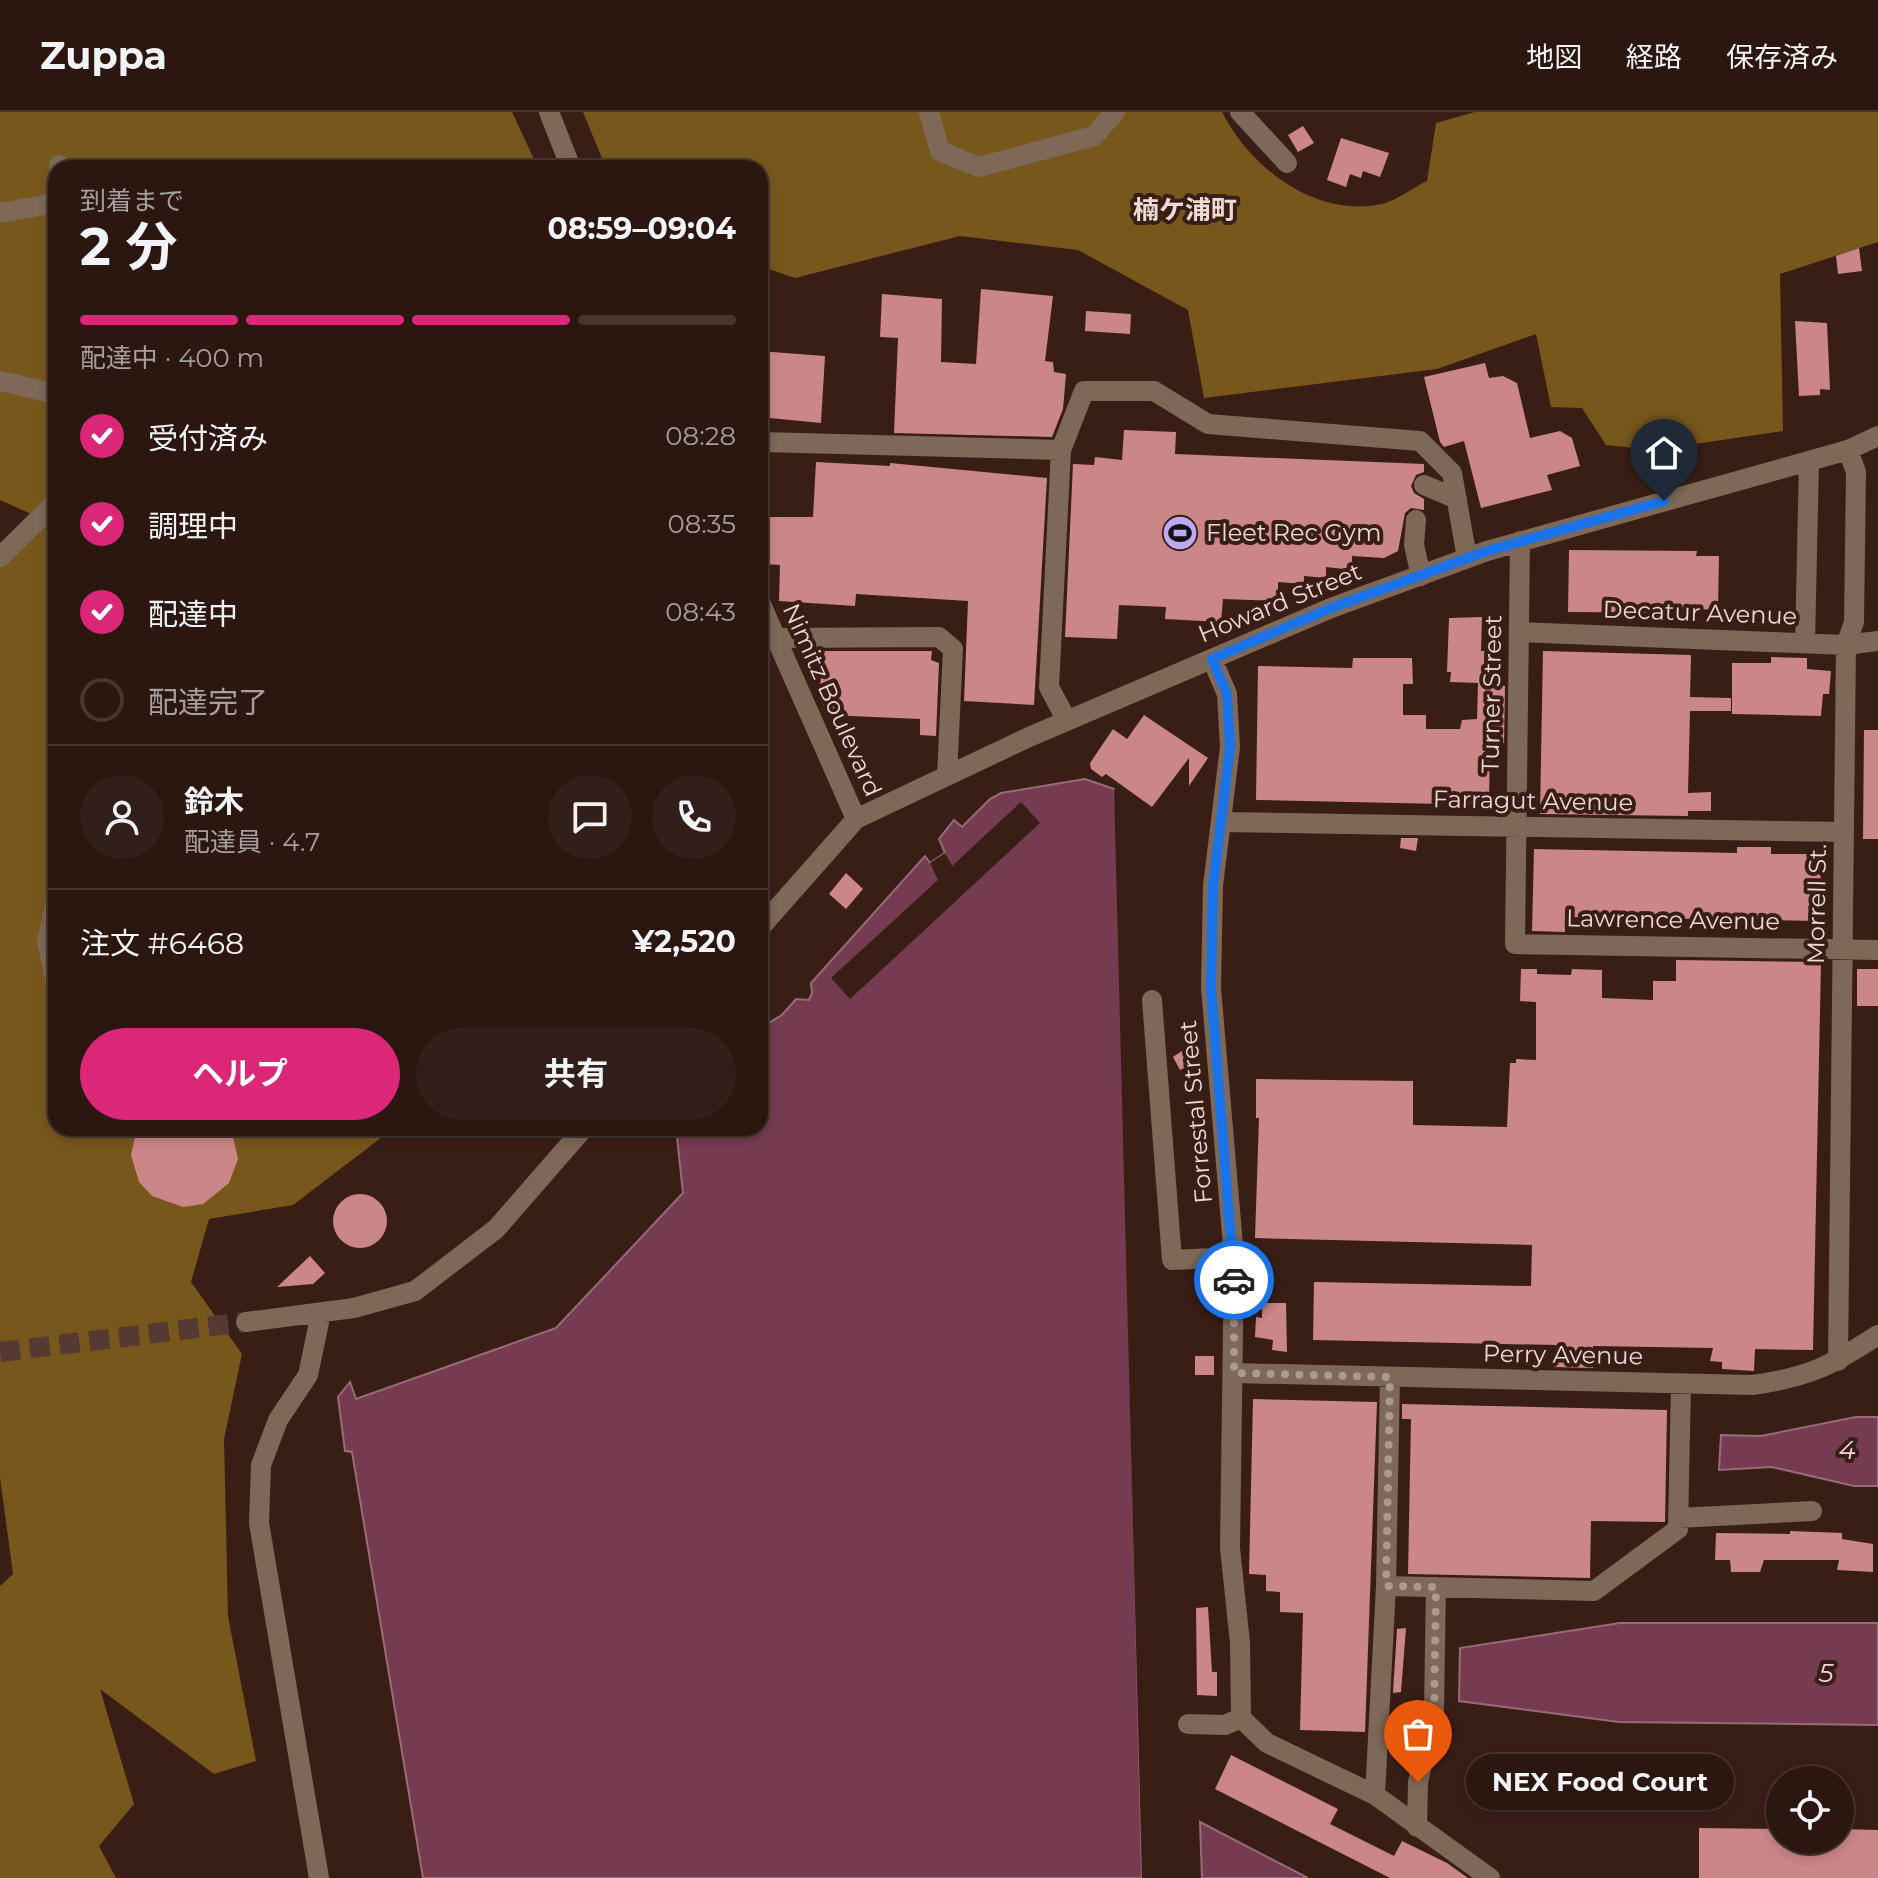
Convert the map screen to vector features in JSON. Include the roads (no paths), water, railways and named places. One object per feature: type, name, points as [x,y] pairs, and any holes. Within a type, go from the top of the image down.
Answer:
[{"type":"street","points":[[549,112],[568,160]]},
{"type":"street","points":[[929,112],[940,151],[979,167],[1094,136],[1115,112]]},
{"type":"street","points":[[1240,112],[1287,163]]},
{"type":"street","points":[[0,213],[48,204]]},
{"type":"street","points":[[0,381],[48,392]]},
{"type":"street","points":[[1067,721],[1049,687],[1061,450],[1084,391],[1154,391],[1208,424],[1420,441],[1452,473],[1467,558]]},
{"type":"street","name":"Howard Street","points":[[768,919],[856,819],[1067,721],[1331,608],[1467,558],[1848,450],[1878,436]]},
{"type":"street","points":[[768,442],[1061,450]]},
{"type":"street","name":"Morrell St.","points":[[1838,1361],[1846,645],[1854,622],[1856,472],[1848,450]]},
{"type":"street","points":[[1805,644],[1809,461]]},
{"type":"street","points":[[1424,485],[1457,499]]},
{"type":"street","points":[[0,557],[48,510]]},
{"type":"street","points":[[1416,520],[1414,545],[1421,576]]},
{"type":"street","name":"Turner Street","points":[[1515,944],[1520,541]]},
{"type":"street","name":"Nimitz Boulevard","points":[[768,620],[856,819]]},
{"type":"street","name":"Decatur Avenue","points":[[1519,632],[1805,644],[1846,645],[1878,641]]},
{"type":"street","points":[[776,638],[939,637],[953,649],[947,776]]},
{"type":"street","name":"Forrestal Street","points":[[1212,659],[1227,694],[1230,733],[1222,822],[1210,866],[1211,988],[1234,1257],[1230,1548],[1240,1643],[1240,1713]]},
{"type":"street","name":"Farragut Avenue","points":[[1222,822],[1844,832]]},
{"type":"street","name":"Lawrence Avenue","points":[[1515,944],[1878,950]]},
{"type":"street","points":[[1152,1000],[1172,1260],[1234,1257]]},
{"type":"street","points":[[246,1322],[354,1308],[415,1291],[496,1229],[577,1136]]},
{"type":"street","points":[[319,1878],[259,1523],[261,1465],[278,1420],[308,1375],[321,1313]]},
{"type":"street","name":"Perry Avenue","points":[[1234,1373],[1752,1385],[1798,1379],[1838,1361],[1878,1335]]},
{"type":"street","points":[[1375,1795],[1386,1586],[1390,1377]]},
{"type":"street","points":[[1386,1586],[1594,1591],[1678,1529],[1681,1384]]},
{"type":"street","points":[[1678,1518],[1812,1511]]},
{"type":"street","points":[[1417,1827],[1418,1782],[1434,1710],[1436,1587]]},
{"type":"street","points":[[1188,1724],[1225,1725],[1240,1713],[1267,1743],[1375,1795],[1490,1878]]},
{"type":"water","points":[[1085,779],[1114,789],[1118,824],[1142,1878],[423,1878],[352,1452],[345,1451],[338,1397],[350,1382],[356,1399],[556,1328],[683,1193],[677,1136],[768,1136],[768,1023],[782,1015],[796,999],[809,1000],[811,983],[925,856],[930,863],[945,853],[939,839],[954,820],[962,827],[990,799],[1001,793]]},
{"type":"water","name":"4","points":[[1856,1417],[1878,1417],[1878,1486],[1854,1486],[1772,1467],[1719,1470],[1721,1435],[1761,1436]]},
{"type":"water","name":"5","points":[[1620,1623],[1878,1623],[1878,1725],[1619,1722],[1459,1701],[1460,1648]]},
{"type":"water","points":[[1200,1822],[1308,1878],[1202,1878]]},
{"type":"tunnel","points":[[0,1352],[246,1322]]},
{"type":"place","name":"Fleet Rec Gym","points":[[1180,533]]},
{"type":"place","name":"NEX Food Court","points":[[1418,1782]]},
{"type":"district","name":"楠ケ浦町","points":[[1185,210]]}]
